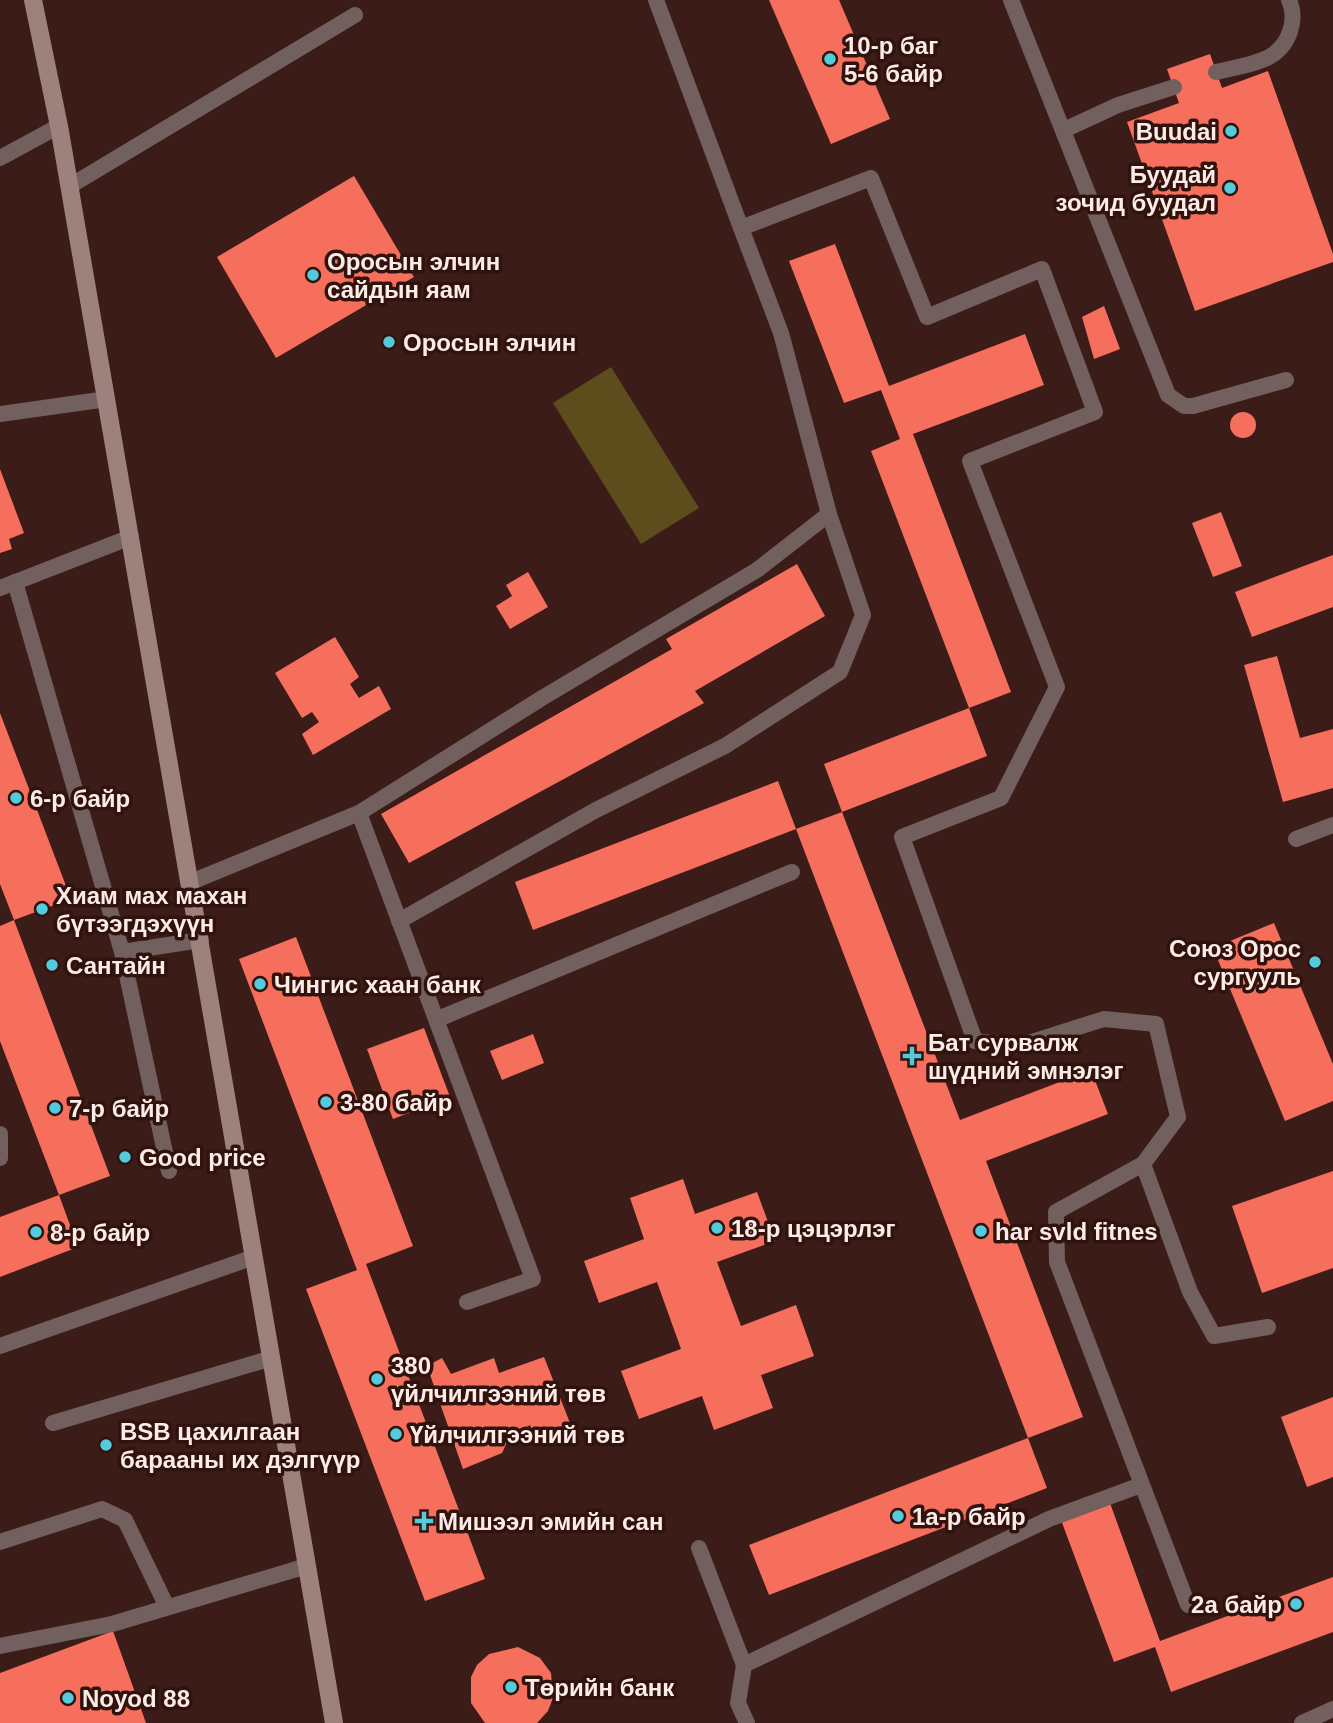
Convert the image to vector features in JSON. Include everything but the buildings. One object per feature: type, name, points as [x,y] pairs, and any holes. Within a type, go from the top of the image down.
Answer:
[{"type":"street","points":[[33,0],[60,126],[334,1723]]},
{"type":"lane","points":[[399,921],[596,810],[725,746],[840,673],[863,615],[829,514],[781,333],[656,0]]},
{"type":"lane","points":[[1012,0],[1168,395],[1184,406],[1193,406],[1286,380]]},
{"type":"lane","points":[[1216,72],[1270,57],[1286,40],[1293,25],[1293,9],[1289,0]]},
{"type":"lane","points":[[70,186],[355,15]]},
{"type":"lane","points":[[1064,130],[1118,105],[1174,87]]},
{"type":"lane","points":[[0,158],[60,126]]},
{"type":"lane","points":[[741,228],[871,178],[927,317],[1042,269],[1095,412],[970,461],[1057,687],[1001,798],[902,837],[975,1041],[1019,1046],[1104,1019],[1156,1024],[1178,1117],[1143,1164],[1056,1212],[1057,1262],[1188,1605]]},
{"type":"lane","points":[[0,414],[107,399]]},
{"type":"lane","points":[[191,882],[359,813],[542,698],[757,570],[829,514]]},
{"type":"lane","points":[[131,537],[8,586],[122,952],[169,1171]]},
{"type":"lane","points":[[359,813],[533,1279],[467,1302]]},
{"type":"lane","points":[[1296,839],[1333,825]]},
{"type":"lane","points":[[438,1019],[792,872]]},
{"type":"lane","points":[[122,952],[201,940]]},
{"type":"lane","points":[[0,1134],[0,1158]]},
{"type":"lane","points":[[1143,1164],[1191,1292],[1214,1336],[1268,1328]]},
{"type":"lane","points":[[0,1346],[254,1257]]},
{"type":"lane","points":[[53,1423],[272,1358]]},
{"type":"lane","points":[[744,1665],[1049,1519],[1141,1485]]},
{"type":"lane","points":[[0,1542],[103,1509],[116,1513],[125,1520],[167,1607]]},
{"type":"lane","points":[[699,1548],[744,1665],[738,1703],[747,1723]]},
{"type":"lane","points":[[0,1646],[112,1624],[307,1566]]},
{"type":"lane","points":[[1302,1723],[1333,1709]]},
{"type":"shaded area","points":[[611,367],[699,508],[641,544],[553,403]]},
{"type":"place","name":"10-р баг 5-6 байр","points":[[830,59]]},
{"type":"place","name":"Buudai","points":[[1231,131]]},
{"type":"place","name":"Буудай зочид буудал","points":[[1230,188]]},
{"type":"place","name":"Оросын элчин сайдын яам","points":[[313,275]]},
{"type":"place","name":"Оросын элчин","points":[[389,342]]},
{"type":"place","name":"6-р байр","points":[[16,798]]},
{"type":"place","name":"Хиам мах махан бүтээгдэхүүн","points":[[42,909]]},
{"type":"place","name":"Союз Орос сургууль","points":[[1315,962]]},
{"type":"place","name":"Сантайн","points":[[52,965]]},
{"type":"place","name":"Чингис хаан банк","points":[[260,984]]},
{"type":"place","name":"Бат сурвалж шүдний эмнэлэг","points":[[912,1056]]},
{"type":"place","name":"3-80 байр","points":[[326,1102]]},
{"type":"place","name":"7-р байр","points":[[55,1108]]},
{"type":"place","name":"Good price","points":[[125,1157]]},
{"type":"place","name":"18-р цэцэрлэг","points":[[717,1228]]},
{"type":"place","name":"har svld fitnes","points":[[981,1231]]},
{"type":"place","name":"8-р байр","points":[[36,1232]]},
{"type":"place","name":"380 үйлчилгээний төв","points":[[377,1379]]},
{"type":"place","name":"Үйлчилгээний төв","points":[[396,1434]]},
{"type":"place","name":"BSB цахилгаан барааны их дэлгүүр","points":[[106,1445]]},
{"type":"place","name":"1а-р байр","points":[[898,1516]]},
{"type":"place","name":"Мишээл эмийн сан","points":[[424,1521]]},
{"type":"place","name":"2а байр","points":[[1296,1604]]},
{"type":"place","name":"Төрийн банк","points":[[511,1687]]},
{"type":"place","name":"Noyod 88","points":[[68,1698]]}]
